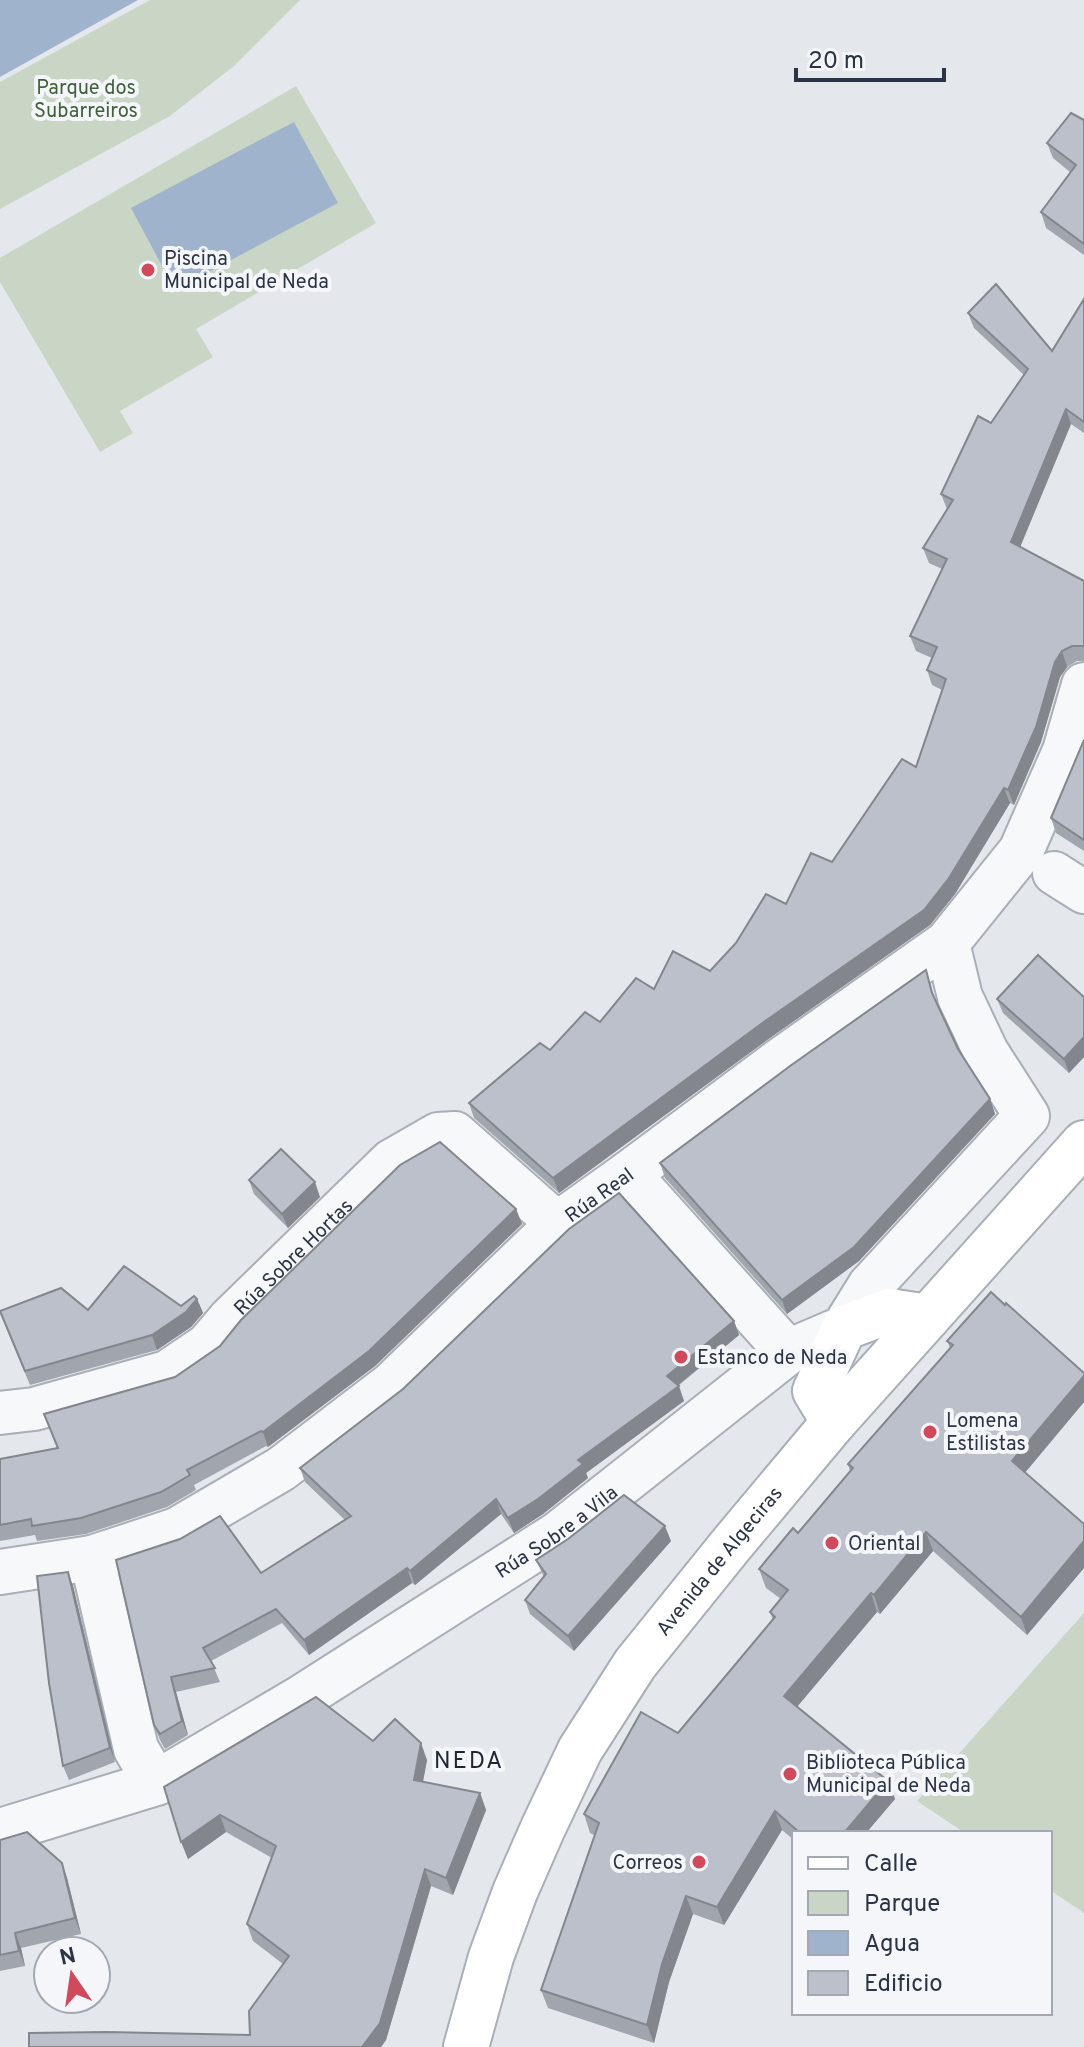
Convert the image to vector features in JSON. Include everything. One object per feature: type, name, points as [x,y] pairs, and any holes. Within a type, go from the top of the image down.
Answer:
[{"type":"main road","name":"Avenida de Algeciras","points":[[466,2047],[491,1957],[515,1892],[580,1750],[635,1664],[834,1422],[928,1317],[1078,1161]]},
{"type":"main road","points":[[834,1422],[815,1391],[844,1328],[889,1311],[928,1317]]},
{"type":"main road","points":[[844,1328],[855,1345],[882,1368]]},
{"type":"street","name":"Rúa Real","points":[[0,1572],[92,1558],[177,1530],[281,1469],[391,1385],[558,1224],[947,943],[1021,851],[1065,751],[1084,685]]},
{"type":"street","points":[[844,1328],[870,1286],[1027,1116],[986,1052],[960,997],[947,943]]},
{"type":"street","name":"Rúa Sobre Hortas","points":[[0,1413],[34,1409],[167,1372],[207,1345],[229,1319],[391,1161],[438,1134],[455,1133],[558,1224]]},
{"type":"street","points":[[628,1174],[788,1352]]},
{"type":"street","name":"Rúa Sobre a Vila","points":[[0,1831],[156,1783],[299,1699],[558,1534],[788,1352],[844,1328]]},
{"type":"street","points":[[92,1558],[136,1749],[156,1783]]},
{"type":"green space","name":"Parque dos Subarreiros","points":[[150,0],[300,0],[234,66],[170,116],[0,209],[0,82]]},
{"type":"green space","name":"Piscina Municipal de Neda","points":[[296,86],[376,223],[196,329],[213,357],[120,411],[133,433],[100,452],[0,282],[0,258]]},
{"type":"green space","points":[[1084,1613],[1084,1913],[1052,1891],[1052,1831],[962,1831],[917,1801]]},
{"type":"water","points":[[0,0],[138,0],[0,77]]},
{"type":"water","points":[[294,122],[338,203],[175,290],[131,208]]},
{"type":"building","points":[[1071,113],[1084,120],[1084,244],[1041,212],[1076,165],[1047,143]]},
{"type":"building","points":[[996,284],[1052,351],[1084,299],[1084,422],[1066,409],[1011,542],[1084,581],[1084,646],[1072,646],[1062,651],[1055,662],[1036,727],[1008,790],[1004,788],[949,878],[924,910],[761,1024],[553,1178],[469,1103],[540,1043],[550,1050],[585,1012],[600,1022],[636,978],[654,989],[673,951],[710,971],[736,943],[766,894],[786,904],[811,853],[832,862],[902,759],[916,767],[946,679],[927,670],[937,647],[910,636],[947,559],[923,548],[953,500],[941,494],[978,416],[991,423],[1028,369],[968,313]]},
{"type":"building","points":[[1084,740],[1084,840],[1051,818]]},
{"type":"building","points":[[1038,955],[1084,997],[1084,1037],[1064,1059],[997,999]]},
{"type":"building","points":[[926,970],[932,993],[958,1049],[990,1099],[854,1247],[782,1300],[660,1163]]},
{"type":"building","points":[[440,1142],[516,1209],[369,1351],[263,1432],[187,1470],[190,1475],[161,1492],[81,1518],[32,1526],[31,1519],[0,1525],[0,1459],[58,1448],[44,1414],[175,1377],[220,1346],[241,1320],[400,1165]]},
{"type":"building","points":[[281,1149],[315,1182],[282,1214],[249,1180]]},
{"type":"building","points":[[619,1193],[734,1321],[667,1376],[679,1386],[578,1460],[583,1464],[538,1499],[508,1518],[496,1499],[410,1571],[407,1568],[304,1640],[276,1609],[203,1648],[215,1668],[171,1677],[182,1721],[160,1734],[154,1725],[116,1560],[180,1539],[220,1516],[261,1573],[351,1516],[300,1468],[403,1389],[569,1229]]},
{"type":"building","points":[[124,1266],[181,1306],[194,1296],[197,1299],[186,1312],[152,1335],[25,1371],[0,1311],[61,1288],[88,1310]]},
{"type":"building","points":[[991,1292],[1084,1373],[1012,1461],[1084,1524],[1084,1541],[1021,1617],[926,1532],[784,1696],[888,1781],[846,1831],[798,1831],[775,1811],[717,1907],[686,1896],[662,1964],[647,2025],[541,1990],[599,1823],[584,1814],[641,1712],[678,1733],[775,1617],[770,1612],[788,1590],[759,1569],[793,1528],[798,1533],[853,1468],[848,1464],[953,1345],[947,1341]]},
{"type":"building","points":[[624,1495],[665,1526],[568,1636],[525,1600],[546,1574],[536,1560]]},
{"type":"building","points":[[68,1572],[110,1748],[63,1766],[49,1683],[37,1576]]},
{"type":"building","points":[[316,1697],[373,1741],[395,1719],[421,1743],[414,1780],[480,1793],[446,1878],[425,1869],[380,2023],[362,2047],[29,2047],[29,2033],[250,2035],[249,2011],[289,1956],[247,1924],[276,1846],[220,1815],[181,1842],[164,1787]]},
{"type":"building","points":[[27,1832],[62,1863],[75,1918],[15,1933],[19,1951],[0,1955],[0,1840]]},
{"type":"place","name":"Piscina Municipal de Neda","points":[[148,270]]},
{"type":"place","name":"Estanco de Neda","points":[[681,1357]]},
{"type":"place","name":"Lomena Estilistas","points":[[930,1432]]},
{"type":"place","name":"Oriental","points":[[832,1543]]},
{"type":"place","name":"Biblioteca Pública Municipal de Neda","points":[[790,1774]]},
{"type":"place","name":"Correos","points":[[699,1862]]},
{"type":"district","name":"NEDA","points":[[469,1760]]}]
